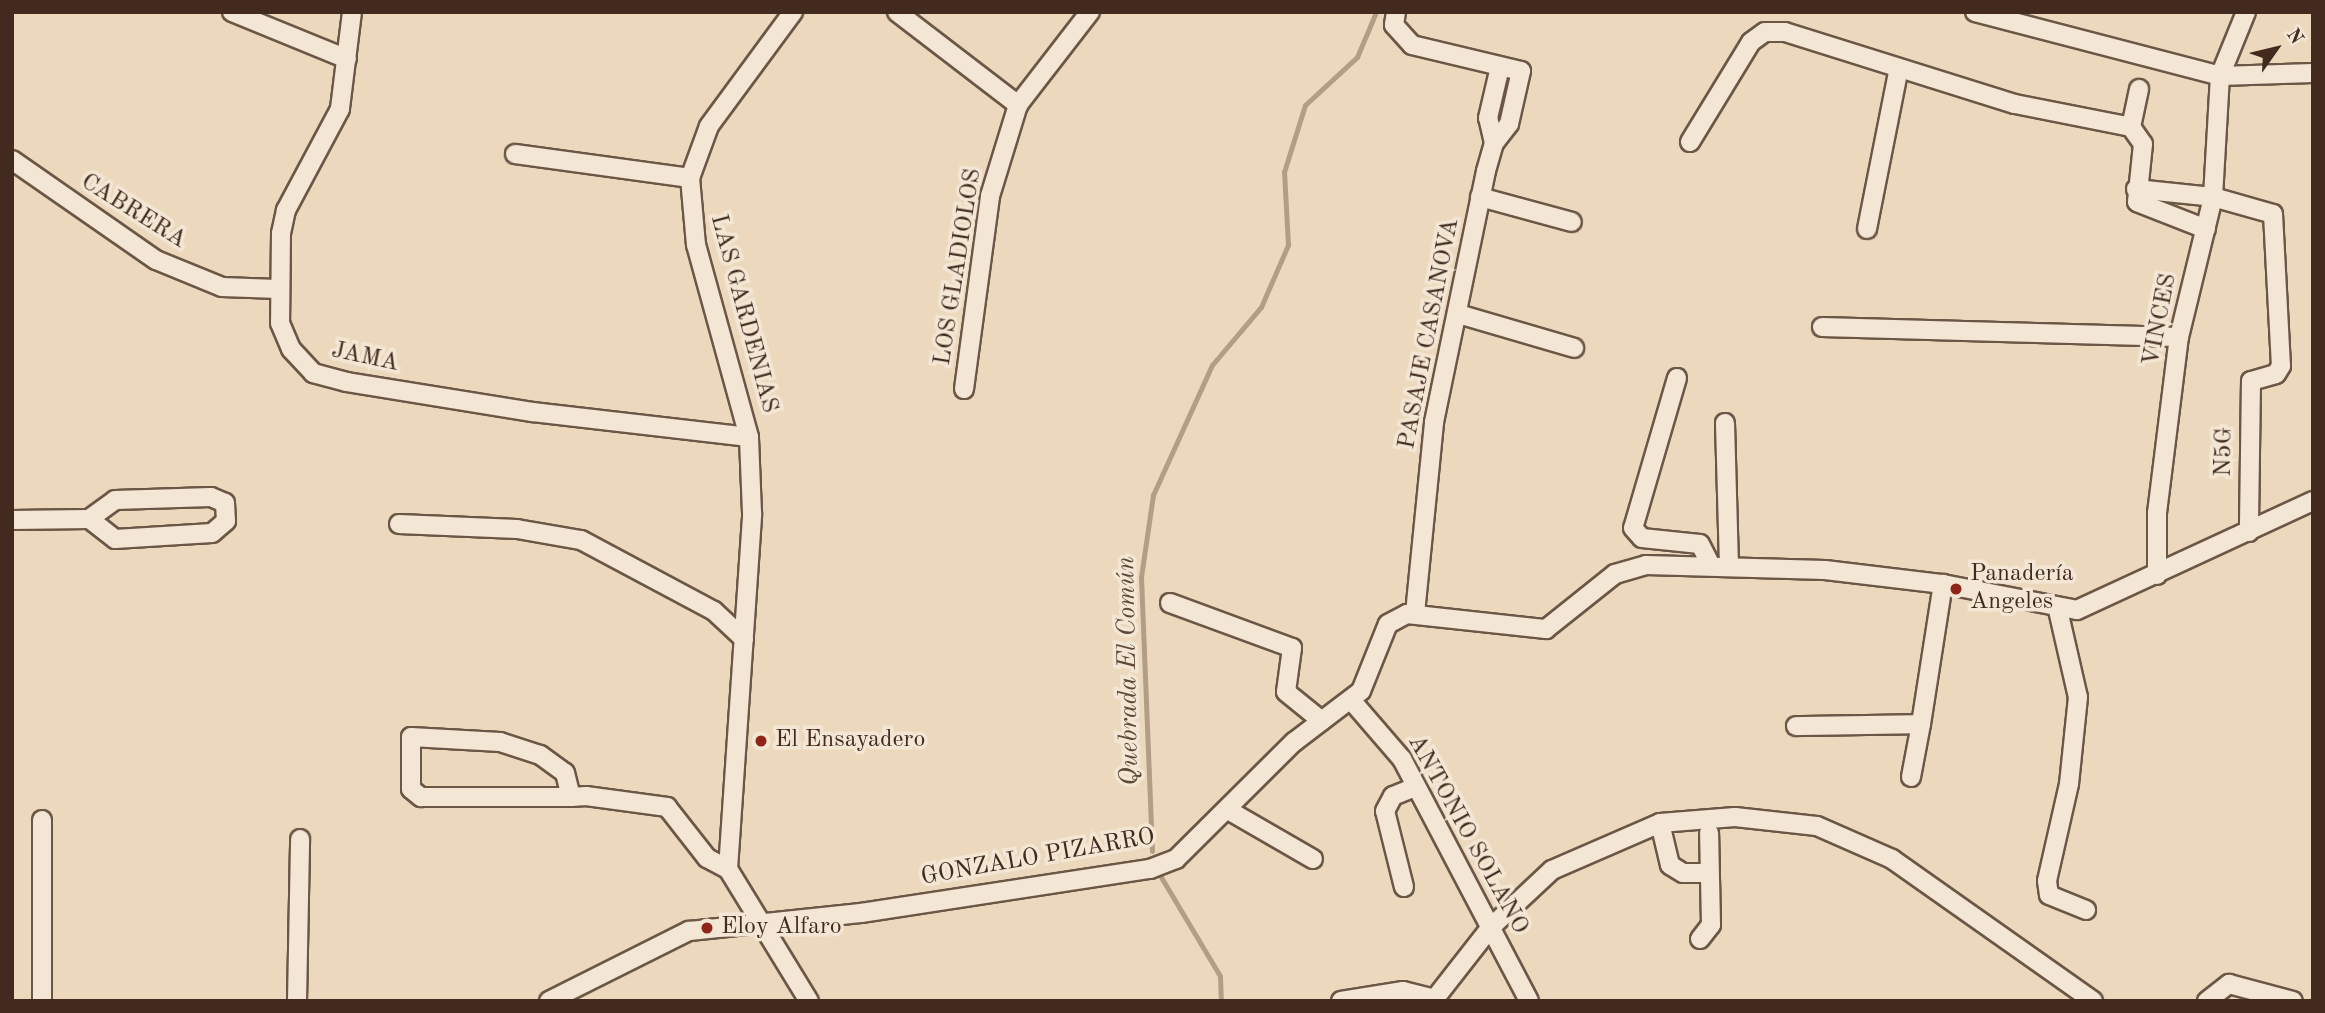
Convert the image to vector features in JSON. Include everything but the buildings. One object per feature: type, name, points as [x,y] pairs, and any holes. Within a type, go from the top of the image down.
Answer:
[{"type":"street","points":[[232,12],[346,59]]},
{"type":"street","name":"JAMA","points":[[352,12],[340,109],[286,209],[278,289],[280,323],[291,349],[313,373],[533,412],[748,437]]},
{"type":"street","name":"LAS GARDENIAS","points":[[728,869],[744,639],[748,437],[696,245],[690,178],[709,127],[793,12]]},
{"type":"street","points":[[897,12],[1018,105]]},
{"type":"street","name":"LOS GLADIOLOS","points":[[964,389],[990,197],[1018,105],[1090,12]]},
{"type":"street","points":[[1395,12],[1394,24],[1412,45],[1521,71],[1509,124],[1493,146]]},
{"type":"street","points":[[1975,12],[2220,76],[2313,73]]},
{"type":"street","name":"VINCES","points":[[2157,575],[2157,513],[2179,337],[2213,197],[2220,76],[2246,12]]},
{"type":"street","points":[[1690,142],[1751,42],[1765,32],[1785,32],[1898,72],[2131,127],[2143,144],[2136,189],[2145,210],[2206,229]]},
{"type":"street","points":[[1493,146],[1488,118],[1500,67]]},
{"type":"street","points":[[1867,229],[1898,72]]},
{"type":"street","points":[[2131,127],[2139,89]]},
{"type":"street","name":"PASAJE CASANOVA","points":[[1415,613],[1434,423],[1493,146]]},
{"type":"street","points":[[515,154],[690,178]]},
{"type":"street","name":"CABRERA","points":[[15,167],[156,260],[222,287],[278,289]]},
{"type":"street","points":[[2136,189],[2213,197]]},
{"type":"street","points":[[1480,197],[1572,222]]},
{"type":"street","name":"N5G","points":[[2213,197],[2265,208],[2275,224],[2281,366],[2276,374],[2257,375],[2251,380],[2249,532]]},
{"type":"street","points":[[1458,314],[1574,348]]},
{"type":"street","points":[[1822,327],[2179,337]]},
{"type":"street","points":[[1677,378],[1633,528],[1642,538],[1700,544],[1710,566]]},
{"type":"street","points":[[1725,423],[1729,567]]},
{"type":"street","points":[[12,520],[89,519],[115,499],[211,497],[225,503],[226,521],[212,533],[115,539],[89,519]]},
{"type":"street","points":[[1415,613],[1531,631],[1565,619],[1626,568],[1710,566],[1943,584],[2058,610],[2089,607],[2313,501]]},
{"type":"street","points":[[399,524],[517,529],[581,540],[702,604],[744,639]]},
{"type":"street","points":[[1911,778],[1943,584]]},
{"type":"street","points":[[1170,603],[1292,648],[1286,692],[1322,721]]},
{"type":"street","points":[[2058,610],[2078,697],[2069,784],[2047,881],[2049,895],[2086,910]]},
{"type":"street","name":"GONZALO PIZARRO","points":[[549,1001],[690,931],[758,920],[861,913],[1150,869],[1195,846],[1228,810],[1322,721],[1351,701],[1388,624],[1415,613]]},
{"type":"street","name":"ANTONIO SOLANO","points":[[1351,701],[1402,759],[1413,788],[1529,1001]]},
{"type":"street","points":[[1796,726],[1922,724]]},
{"type":"street","points":[[571,797],[565,773],[540,755],[500,742],[411,737],[411,789],[421,797],[571,797],[667,807],[707,858],[728,869],[809,1001]]},
{"type":"street","points":[[1404,887],[1385,811],[1393,796],[1413,788]]},
{"type":"street","points":[[1228,810],[1313,859]]},
{"type":"street","points":[[1341,1001],[1403,991],[1434,1000],[1490,928],[1552,870],[1660,823],[1778,819],[1852,839],[1923,880],[2093,1001]]},
{"type":"street","points":[[42,821],[43,1001]]},
{"type":"street","points":[[1660,823],[1670,865],[1683,873],[1709,873]]},
{"type":"street","points":[[1700,939],[1710,925],[1709,833]]},
{"type":"street","points":[[297,1001],[300,839]]},
{"type":"street","points":[[2207,1001],[2229,984],[2293,1001]]},
{"type":"waterway","name":"Quebrada El Común","points":[[1152,851],[1141,577],[1153,495],[1212,365],[1261,307],[1288,245],[1284,172],[1305,105],[1357,57],[1376,12]]},
{"type":"waterway","name":"Quebrada El Común","points":[[1161,877],[1220,976],[1221,1001]]},
{"type":"place","name":"Panadería Angeles","points":[[1956,589]]},
{"type":"place","name":"El Ensayadero","points":[[761,741]]},
{"type":"place","name":"Eloy Alfaro","points":[[707,928]]}]
